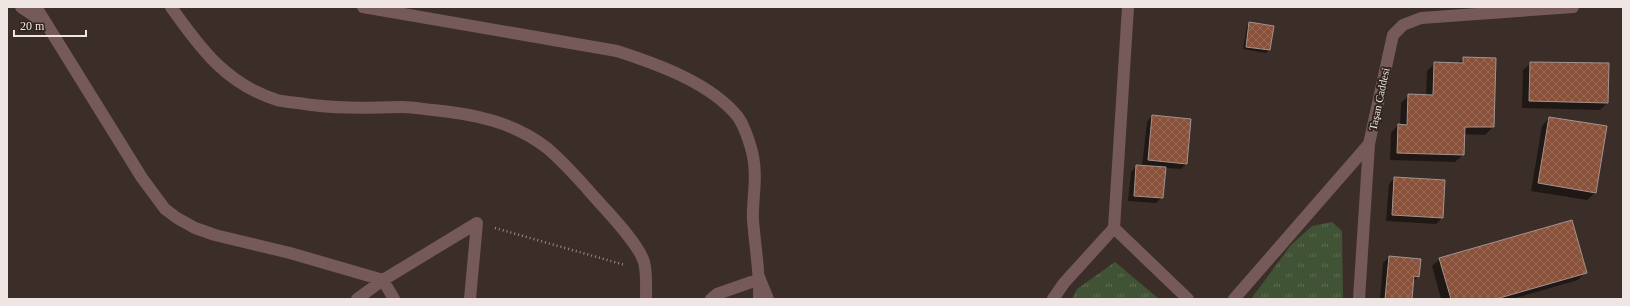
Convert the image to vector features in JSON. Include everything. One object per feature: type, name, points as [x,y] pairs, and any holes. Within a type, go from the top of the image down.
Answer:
[{"type":"street","points":[[21,7],[47,25]]},
{"type":"street","points":[[36,7],[142,178],[165,209],[195,228],[215,235],[290,253],[383,280],[394,299]]},
{"type":"street","points":[[171,7],[207,55],[224,70],[250,89],[278,100],[321,107],[365,109],[405,107],[451,111],[491,119],[519,131],[547,148],[574,173],[641,254],[645,271],[646,299]]},
{"type":"street","points":[[363,7],[617,52],[647,61],[681,76],[709,92],[726,104],[739,119],[749,143],[754,163],[753,219],[760,279],[759,299]]},
{"type":"street","points":[[1053,299],[1064,283],[1114,228],[1128,7]]},
{"type":"street","name":"Taşan Caddesi","points":[[1234,299],[1370,144],[1393,35],[1403,25],[1421,18],[1573,7]]},
{"type":"street","points":[[1358,299],[1370,144]]},
{"type":"street","points":[[357,299],[383,280],[477,223]]},
{"type":"street","points":[[470,299],[477,223]]},
{"type":"street","points":[[1114,228],[1188,299]]},
{"type":"street","points":[[711,299],[717,294],[760,279]]},
{"type":"street","points":[[760,279],[768,299]]},
{"type":"path","points":[[477,223],[645,271]]},
{"type":"green space","points":[[1332,222],[1342,231],[1343,299],[1251,299],[1291,245],[1312,226]]},
{"type":"green space","points":[[1115,262],[1159,299],[1072,299],[1077,289]]},
{"type":"building","points":[[1249,22],[1274,26],[1270,50],[1246,47]]},
{"type":"building","points":[[1463,57],[1496,58],[1494,127],[1465,127],[1464,155],[1397,153],[1398,124],[1407,125],[1408,94],[1433,95],[1434,62],[1463,63]]},
{"type":"building","points":[[1530,62],[1609,63],[1608,103],[1529,101]]},
{"type":"building","points":[[1152,115],[1191,119],[1187,164],[1148,160]]},
{"type":"building","points":[[1549,117],[1607,126],[1596,193],[1538,183]]},
{"type":"building","points":[[1136,165],[1166,167],[1163,198],[1134,196]]},
{"type":"building","points":[[1394,177],[1445,180],[1443,218],[1392,215]]},
{"type":"building","points":[[1572,220],[1587,273],[1496,299],[1451,299],[1439,258]]},
{"type":"building","points":[[1389,256],[1421,259],[1419,277],[1414,276],[1412,299],[1385,299]]}]
